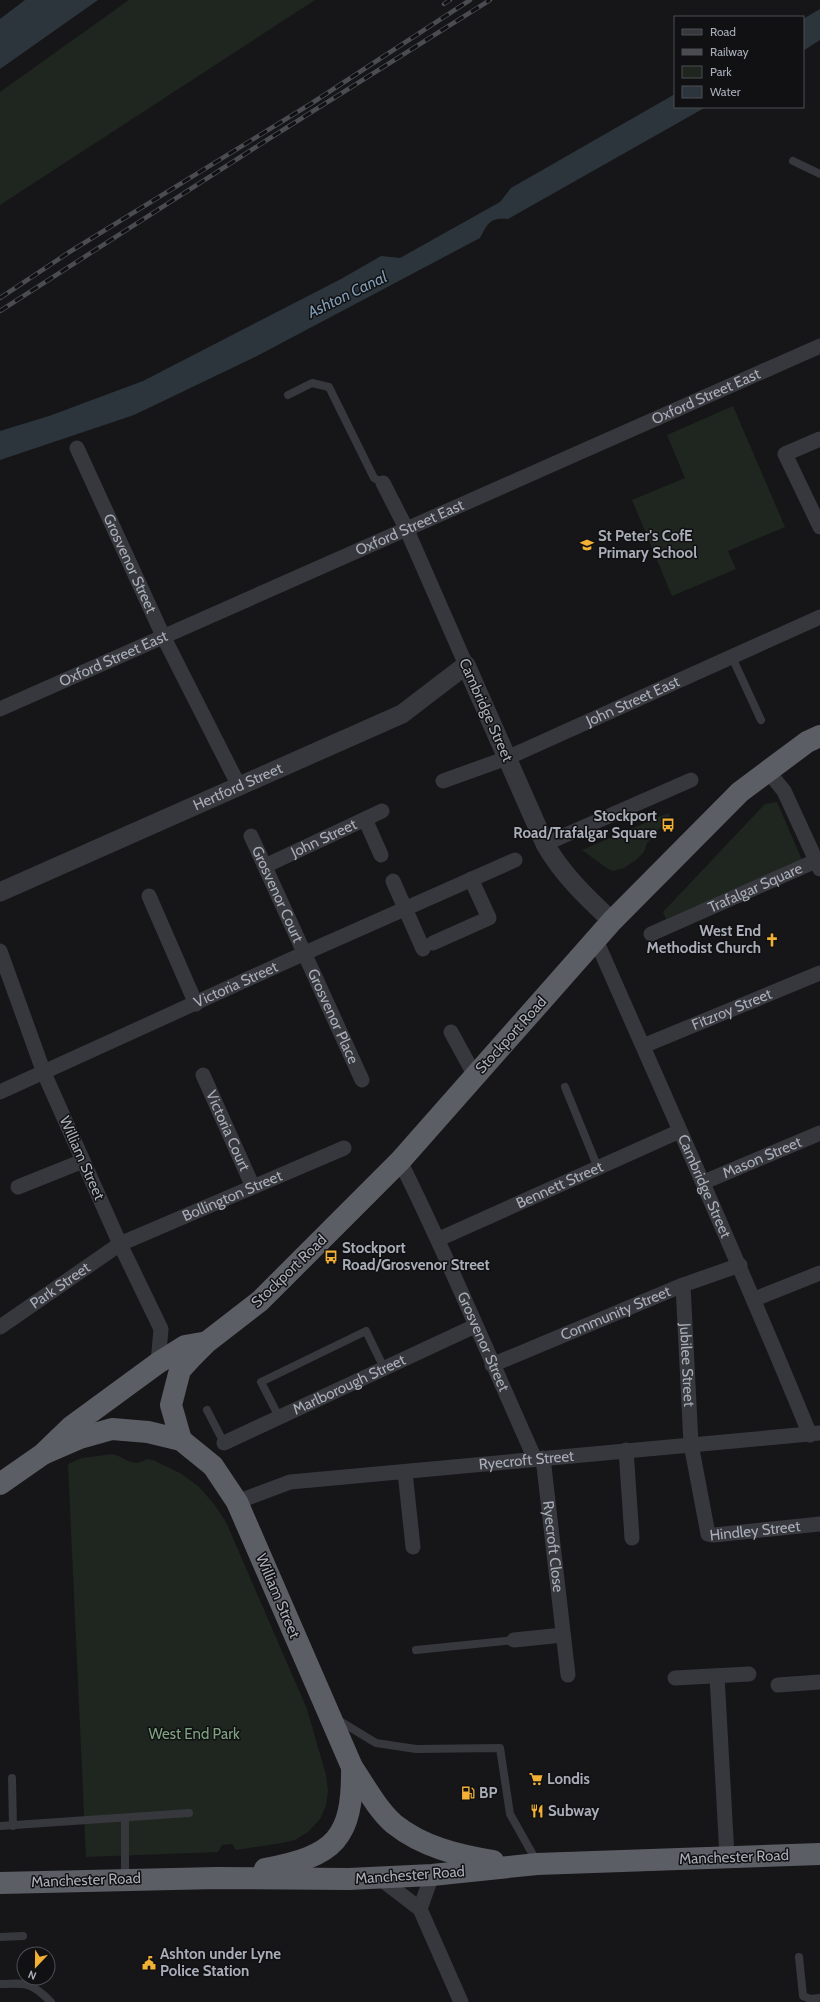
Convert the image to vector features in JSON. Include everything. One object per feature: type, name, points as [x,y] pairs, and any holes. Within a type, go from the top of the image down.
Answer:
[{"type":"highway","name":"Stockport Road","points":[[181,1440],[171,1405],[175,1384],[180,1370],[207,1342],[260,1301],[400,1161],[612,921],[740,792],[767,770],[807,742],[820,736]]},
{"type":"highway","name":"Stockport Road","points":[[0,1484],[43,1454],[72,1426],[158,1363],[185,1346],[207,1342]]},
{"type":"highway","points":[[43,1454],[80,1438],[112,1429],[148,1432],[181,1440]]},
{"type":"highway","name":"William Street","points":[[181,1440],[213,1466],[237,1502],[352,1767]]},
{"type":"highway","points":[[352,1767],[376,1803],[394,1823],[428,1845],[459,1855],[514,1865]]},
{"type":"highway","points":[[217,1878],[281,1866],[315,1856],[333,1844],[348,1818],[353,1797],[352,1767]]},
{"type":"highway","name":"Manchester Road","points":[[0,1883],[125,1879],[349,1879],[377,1876],[432,1875],[514,1865],[727,1856],[820,1854]]},
{"type":"street","name":"Oxford Street East","points":[[0,709],[164,638],[406,528],[820,346]]},
{"type":"street","points":[[820,439],[785,454],[820,527]]},
{"type":"street","name":"Grosvenor Street","points":[[77,448],[164,638],[239,786]]},
{"type":"street","name":"Cambridge Street","points":[[383,483],[406,528],[545,844],[555,861],[590,901],[612,921]]},
{"type":"street","name":"John Street East","points":[[443,781],[506,758],[820,616]]},
{"type":"street","name":"Hertford Street","points":[[0,892],[402,714],[466,665]]},
{"type":"street","points":[[767,770],[784,792],[819,863]]},
{"type":"street","points":[[545,844],[691,780]]},
{"type":"street","name":"John Street","points":[[265,866],[382,812]]},
{"type":"street","points":[[365,819],[381,855]]},
{"type":"street","name":"Grosvenor Court","points":[[251,836],[305,953]]},
{"type":"street","name":"Victoria Street","points":[[0,1092],[196,1004],[305,953],[515,860]]},
{"type":"street","name":"Trafalgar Square","points":[[651,934],[819,863]]},
{"type":"street","points":[[393,881],[405,908],[428,946],[489,918],[471,879]]},
{"type":"street","points":[[149,896],[196,1004]]},
{"type":"street","name":"Cambridge Street","points":[[596,940],[815,1434]]},
{"type":"street","name":"William Street","points":[[0,951],[44,1073],[120,1244],[161,1329],[158,1363]]},
{"type":"street","name":"Grosvenor Place","points":[[305,953],[362,1080]]},
{"type":"street","name":"Fitzroy Street","points":[[643,1046],[820,973]]},
{"type":"street","points":[[451,1032],[475,1076]]},
{"type":"street","name":"Victoria Court","points":[[203,1075],[253,1187]]},
{"type":"street","name":"Bennett Street","points":[[439,1239],[680,1131]]},
{"type":"street","name":"Mason Street","points":[[704,1182],[820,1132]]},
{"type":"street","name":"Bollington Street","points":[[120,1244],[344,1148]]},
{"type":"street","points":[[18,1187],[83,1161]]},
{"type":"street","name":"Grosvenor Street","points":[[400,1161],[439,1239],[492,1365],[539,1458]]},
{"type":"street","name":"Park Street","points":[[0,1327],[120,1244]]},
{"type":"street","name":"Community Street","points":[[492,1365],[683,1286],[740,1265]]},
{"type":"street","points":[[755,1299],[820,1273]]},
{"type":"street","name":"Jubilee Street","points":[[683,1286],[691,1444]]},
{"type":"street","name":"Marlborough Street","points":[[224,1443],[475,1326]]},
{"type":"street","name":"Ryecroft Street","points":[[237,1502],[290,1482],[691,1444],[815,1434]]},
{"type":"street","name":"Hindley Street","points":[[691,1444],[708,1534],[714,1535],[820,1524]]},
{"type":"street","points":[[626,1450],[632,1538]]},
{"type":"street","name":"Ryecroft Close","points":[[539,1458],[568,1675]]},
{"type":"street","points":[[405,1472],[413,1547]]},
{"type":"street","points":[[514,1640],[563,1635]]},
{"type":"street","points":[[675,1678],[749,1674]]},
{"type":"street","points":[[716,1676],[727,1856]]},
{"type":"street","points":[[778,1685],[820,1682]]},
{"type":"street","points":[[420,1909],[432,1875]]},
{"type":"street","points":[[377,1876],[420,1909],[461,2002]]},
{"type":"lane","points":[[793,161],[820,174]]},
{"type":"lane","points":[[288,395],[312,383],[329,387],[374,478],[383,483]]},
{"type":"lane","points":[[731,655],[761,720]]},
{"type":"lane","points":[[565,1087],[598,1168]]},
{"type":"lane","points":[[279,1417],[261,1382],[366,1331],[384,1368]]},
{"type":"lane","points":[[206,1410],[224,1443]]},
{"type":"lane","points":[[416,1650],[514,1640]]},
{"type":"lane","points":[[330,1716],[376,1743],[416,1749],[500,1748],[510,1814],[538,1864]]},
{"type":"lane","points":[[12,1778],[13,1826]]},
{"type":"lane","points":[[0,1826],[189,1813]]},
{"type":"lane","points":[[125,1818],[125,1879]]},
{"type":"lane","points":[[0,1937],[23,1936]]},
{"type":"lane","points":[[799,1957],[803,1996],[810,1999],[820,1998]]},
{"type":"lane","points":[[0,1984],[25,1983],[39,1990],[51,2002]]},
{"type":"green space","points":[[129,0],[315,0],[0,205],[0,92]]},
{"type":"green space","points":[[733,406],[785,527],[728,551],[736,569],[672,596],[632,500],[685,478],[667,435]]},
{"type":"green space","points":[[777,802],[802,860],[666,919],[663,912],[765,804]]},
{"type":"green space","points":[[668,813],[670,816],[647,843],[644,852],[636,860],[624,868],[613,871],[608,869],[582,850]]},
{"type":"green space","name":"West End Park","points":[[113,1454],[138,1463],[147,1459],[153,1460],[180,1473],[198,1486],[214,1504],[226,1522],[307,1709],[326,1775],[328,1791],[326,1806],[320,1819],[308,1832],[295,1840],[236,1850],[232,1844],[222,1845],[218,1852],[86,1857],[68,1464],[82,1458]]},
{"type":"water","points":[[25,0],[98,0],[0,69],[0,19]]},
{"type":"water","points":[[820,9],[820,40],[804,50],[804,18]]},
{"type":"water","name":"Ashton Canal","points":[[674,95],[674,108],[704,108],[508,219],[493,220],[490,222],[480,238],[257,356],[134,415],[0,460],[0,431],[49,416],[143,381],[341,279],[381,256],[400,258],[500,202],[511,188]]},
{"type":"railway","points":[[444,4],[450,0]]},
{"type":"railway","points":[[0,298],[71,251],[312,103],[470,0]]},
{"type":"railway","points":[[0,311],[267,140],[490,0]]},
{"type":"place","name":"St Peter's CofE Primary School","points":[[587,545]]},
{"type":"place","name":"Stockport Road/Trafalgar Square","points":[[668,825]]},
{"type":"place","name":"West End Methodist Church","points":[[772,940]]},
{"type":"place","name":"Stockport Road/Grosvenor Street","points":[[331,1257]]},
{"type":"place","name":"Londis","points":[[536,1779]]},
{"type":"place","name":"BP","points":[[468,1793]]},
{"type":"place","name":"Subway","points":[[537,1811]]},
{"type":"place","name":"Ashton under Lyne Police Station","points":[[149,1963]]}]
